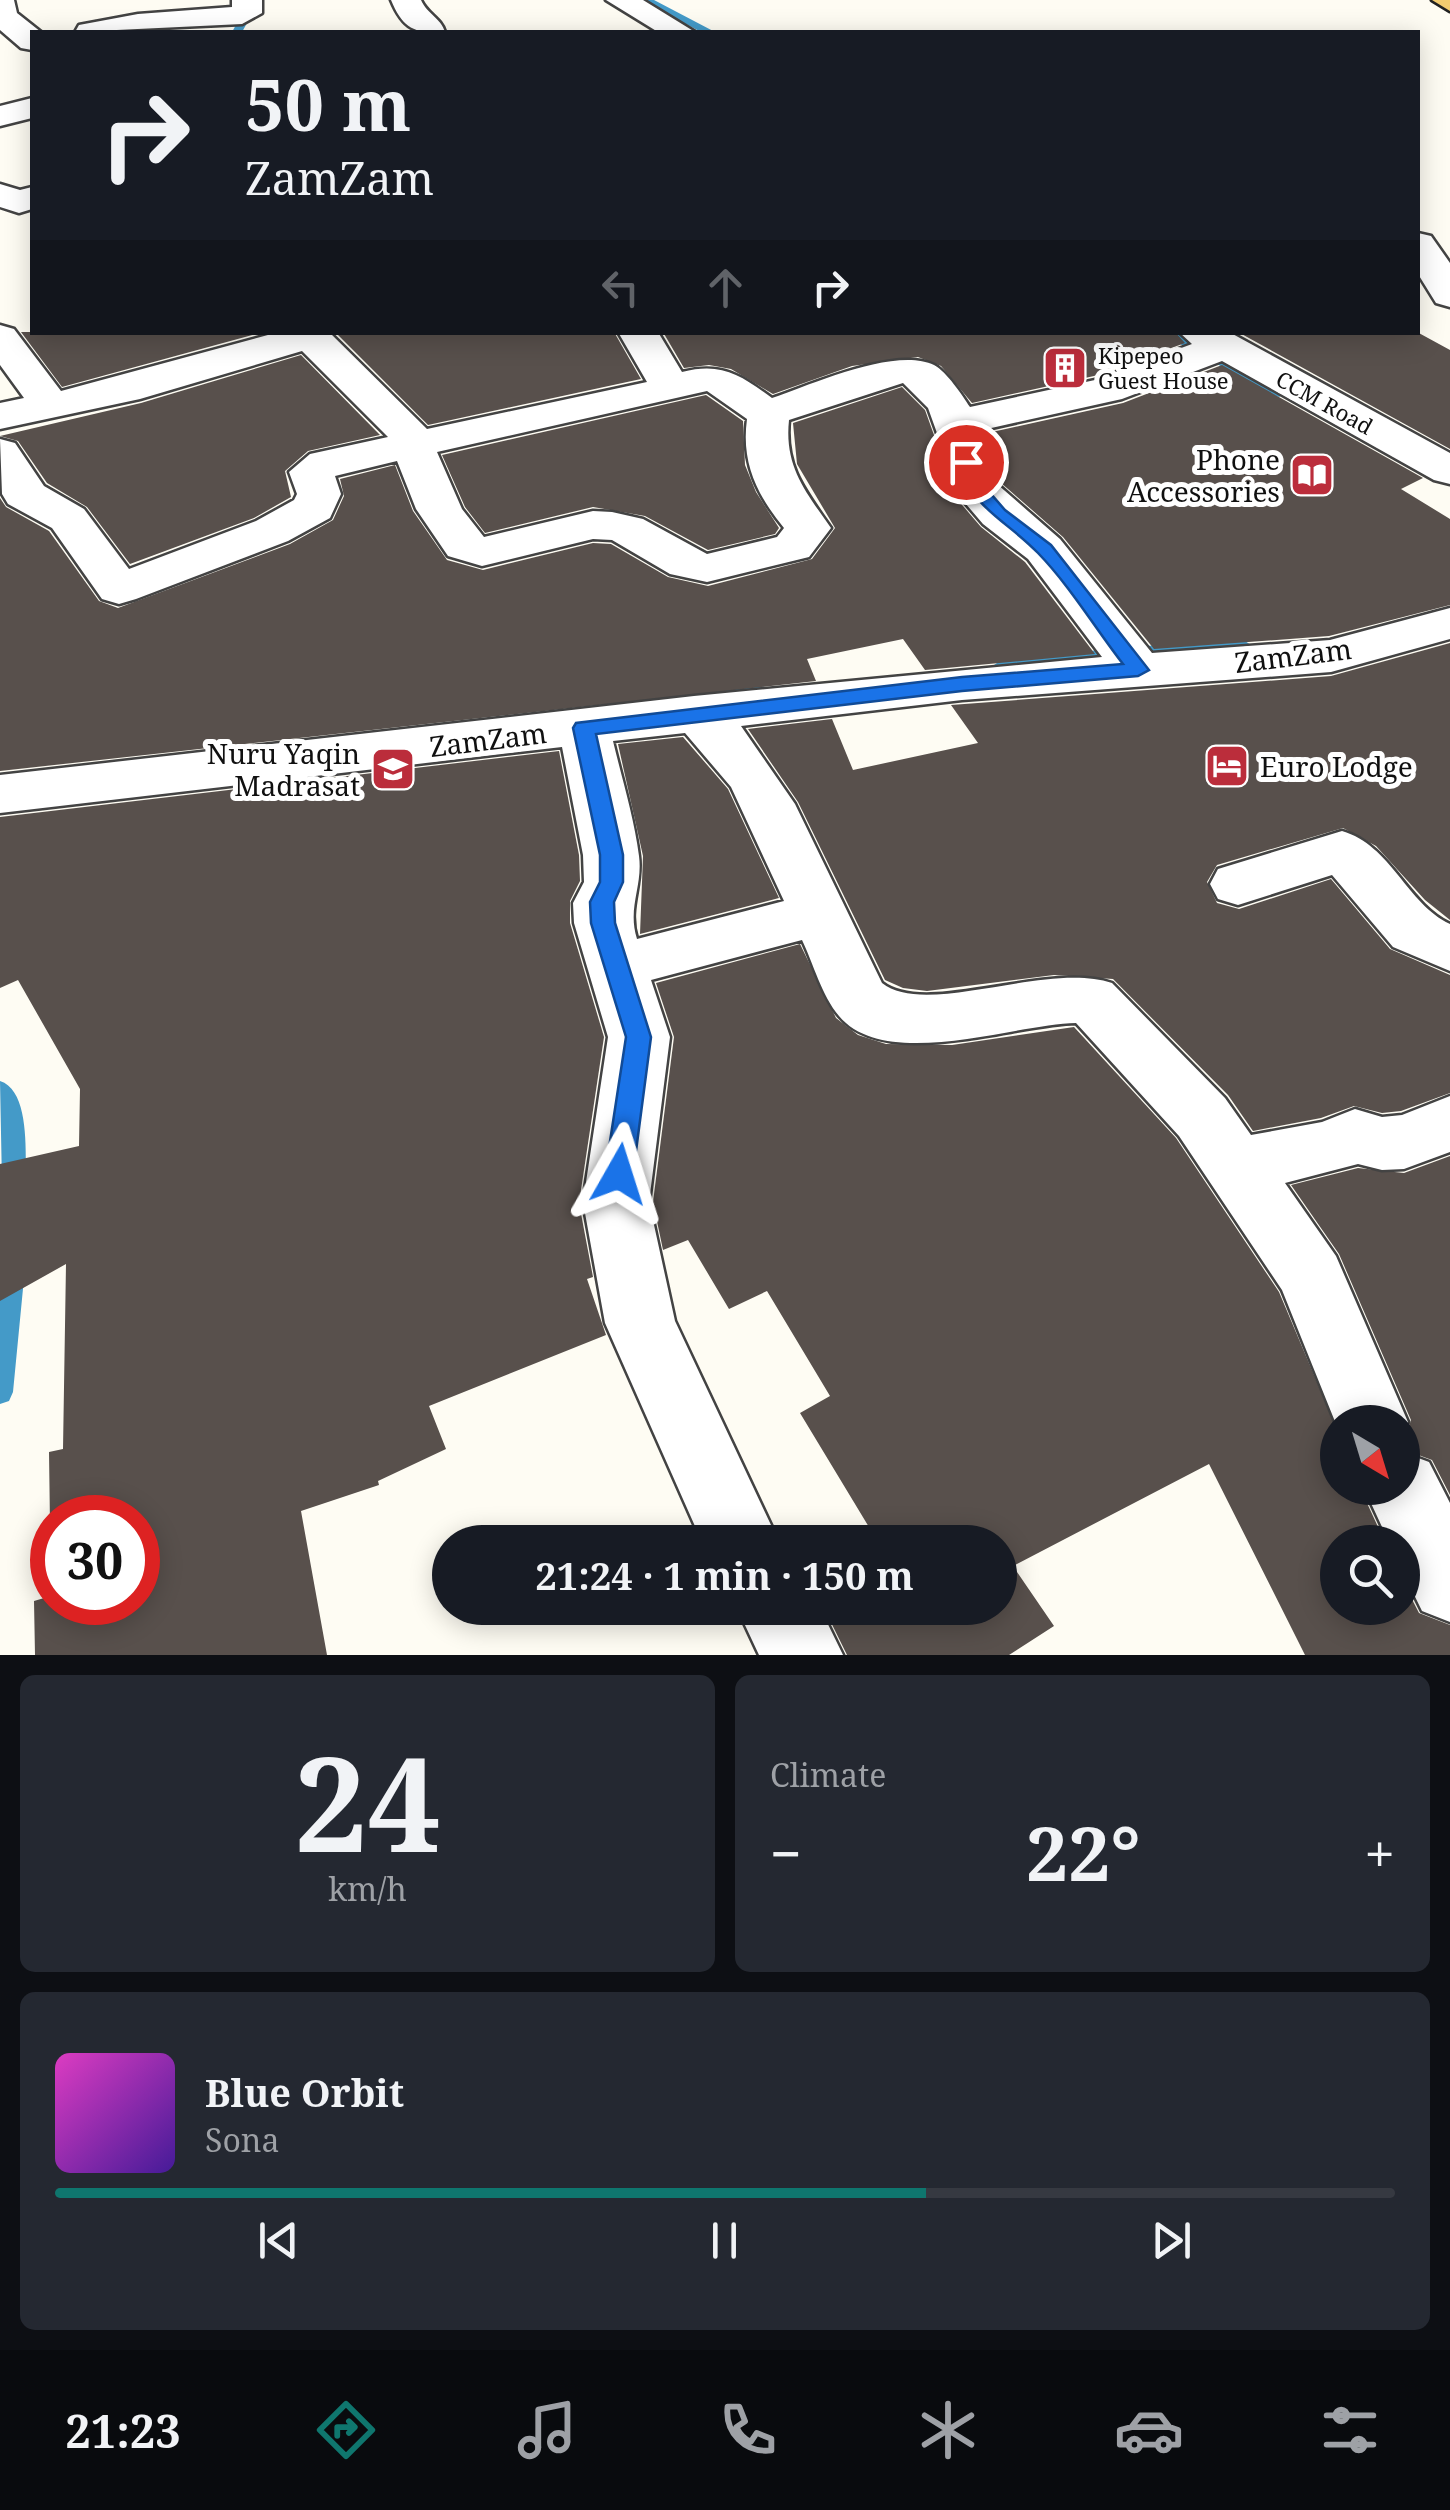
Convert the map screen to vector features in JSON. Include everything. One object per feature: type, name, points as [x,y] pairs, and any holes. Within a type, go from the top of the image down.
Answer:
[{"type":"street","points":[[101,30],[244,14],[248,0]]},
{"type":"street","points":[[406,0],[414,19],[430,30]]},
{"type":"street","points":[[621,0],[676,30]]},
{"type":"street","points":[[0,1],[2,16],[27,53]]},
{"type":"street","points":[[0,116],[30,108]]},
{"type":"street","points":[[0,195],[18,202],[30,199]]},
{"type":"street","points":[[1420,246],[1430,254],[1441,286],[1450,295]]},
{"type":"street","points":[[0,416],[51,407],[303,335]]},
{"type":"street","points":[[308,335],[388,406],[414,442],[439,509],[464,546],[482,552],[593,526],[627,529],[687,564],[707,568],[793,548],[808,528],[776,489],[768,470],[765,447],[770,413]]},
{"type":"street","points":[[640,335],[668,382],[679,388]]},
{"type":"street","points":[[0,337],[51,407]]},
{"type":"street","points":[[952,424],[1107,390],[1212,339]]},
{"type":"street","name":"CCM Road","points":[[1212,339],[1450,471]]},
{"type":"street","points":[[0,452],[18,476],[24,494],[41,498],[60,512],[87,540],[119,589],[272,531],[314,508],[320,494],[312,480],[315,467],[414,442],[572,414],[708,378],[722,381],[758,410],[770,413],[902,371],[921,374],[939,390],[976,488],[998,514],[1044,549],[1138,670]]},
{"type":"street","name":"ZamZam","points":[[0,794],[694,713],[1138,670],[1331,656],[1450,623]]},
{"type":"street","points":[[694,713],[722,734],[754,778],[860,999],[881,1016],[969,1017],[1038,1000],[1091,999],[1202,1117],[1312,1276],[1333,1338],[1363,1405]]},
{"type":"street","points":[[584,728],[611,855],[612,882],[602,902],[616,967],[639,1037],[616,1202],[640,1323],[733,1525]]},
{"type":"street","points":[[1238,884],[1342,851],[1393,903],[1414,932],[1450,949]]},
{"type":"street","points":[[616,967],[818,914]]},
{"type":"street","points":[[1234,1166],[1330,1148],[1356,1136],[1380,1146],[1404,1143],[1450,1122]]},
{"type":"street","points":[[1410,1505],[1450,1584]]},
{"type":"street","points":[[786,1625],[803,1655]]},
{"type":"building","points":[[21,332],[252,335],[62,387]]},
{"type":"building","points":[[1420,334],[1450,350],[1450,449],[1243,335]]},
{"type":"building","points":[[338,335],[616,335],[641,379],[428,425]]},
{"type":"building","points":[[665,335],[1178,335],[1185,343],[1094,376],[972,403],[941,366],[918,357],[852,366],[773,394],[731,369],[709,365],[684,368]]},
{"type":"building","points":[[301,355],[380,435],[308,451],[285,471],[291,497],[254,518],[130,564],[87,507],[47,483],[18,441],[0,436],[141,403]]},
{"type":"building","points":[[1222,365],[1423,478],[1401,489],[1450,519],[1450,605],[1329,636],[1154,649],[1063,537],[1000,482],[983,434],[1123,403]]},
{"type":"building","points":[[902,387],[925,410],[957,499],[981,527],[1025,562],[1095,654],[925,670],[903,639],[807,659],[816,681],[0,771],[0,498],[6,507],[49,531],[99,601],[118,608],[290,544],[333,520],[344,496],[340,479],[395,465],[413,511],[447,560],[483,570],[593,543],[611,544],[668,577],[708,586],[812,559],[835,528],[797,464],[793,423]]},
{"type":"building","points":[[706,395],[743,421],[745,465],[756,492],[779,528],[775,534],[708,550],[645,516],[593,507],[485,533],[465,507],[442,455]]},
{"type":"building","points":[[1450,643],[1450,920],[1425,900],[1376,846],[1343,828],[1217,865],[1207,882],[1217,903],[1239,909],[1331,879],[1390,949],[1450,975],[1450,1093],[1401,1111],[1382,1113],[1354,1106],[1321,1118],[1253,1131],[1228,1095],[1113,979],[1054,975],[927,991],[903,988],[885,980],[798,802],[748,729],[832,719],[853,770],[978,743],[951,705],[1331,676]]},
{"type":"building","points":[[683,737],[728,789],[779,898],[640,934],[643,856],[618,744]]},
{"type":"building","points":[[559,751],[579,855],[580,881],[570,901],[570,923],[604,1037],[579,1203],[593,1277],[587,1279],[606,1335],[429,1406],[446,1449],[378,1481],[379,1485],[301,1511],[327,1655],[35,1655],[34,1625],[160,1625],[160,1495],[50,1495],[49,1452],[63,1449],[66,1264],[0,1301],[0,1164],[79,1146],[80,1089],[18,980],[0,988],[0,817]]},
{"type":"building","points":[[800,944],[836,1018],[858,1035],[886,1044],[952,1045],[1074,1027],[1176,1138],[1279,1292],[1327,1405],[1320,1405],[1320,1505],[1368,1505],[1377,1525],[1320,1525],[1320,1625],[1420,1625],[1420,1613],[1450,1625],[1450,1655],[1305,1655],[1209,1464],[1017,1564],[1017,1525],[868,1525],[800,1413],[830,1396],[767,1291],[729,1309],[688,1240],[663,1250],[653,1202],[674,1037],[656,983]]},
{"type":"building","points":[[1450,1156],[1450,1495],[1432,1460],[1420,1456],[1420,1405],[1404,1405],[1339,1254],[1291,1185],[1358,1168],[1404,1173]]},
{"type":"building","points":[[1017,1572],[1054,1626],[1009,1655],[847,1655],[832,1625],[1017,1625]]},
{"type":"waterway","points":[[238,30],[255,0]]},
{"type":"waterway","points":[[646,0],[705,30]]},
{"type":"waterway","points":[[1171,335],[1279,392]]},
{"type":"waterway","points":[[1000,667],[1125,653],[1245,647]]},
{"type":"waterway","points":[[607,706],[758,691]]},
{"type":"waterway","points":[[0,1090],[11,1107],[14,1184]]},
{"type":"waterway","points":[[0,1392],[13,1268]]},
{"type":"place","name":"Kipepeo Guest House","points":[[1065,368]]},
{"type":"place","name":"Phone Accessories","points":[[1312,475]]},
{"type":"place","name":"Euro Lodge","points":[[1227,766]]},
{"type":"place","name":"Nuru Yaqin Madrasat","points":[[393,769]]},
{"type":"route","points":[[619,1174],[639,1037],[603,923],[602,902],[612,882],[611,855],[584,728],[962,684],[1138,670],[1044,549],[998,514],[976,488],[966,462]]}]
